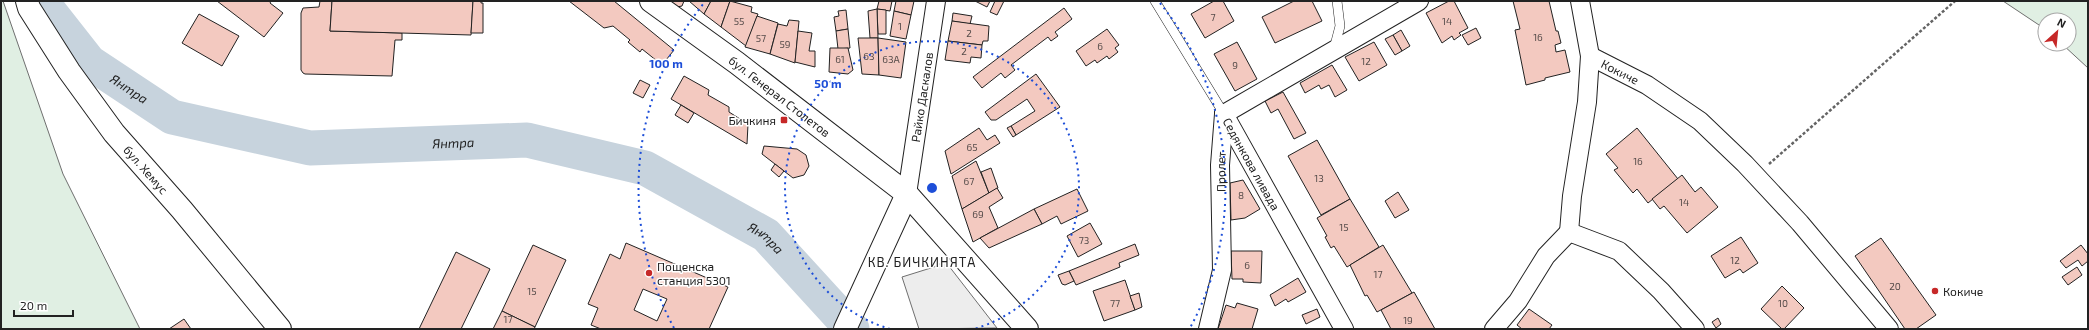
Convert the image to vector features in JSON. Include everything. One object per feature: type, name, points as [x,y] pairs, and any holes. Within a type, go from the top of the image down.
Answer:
[{"type":"main road","name":"бул. Хемус","points":[[27,1],[29,8],[69,71],[114,133],[182,210],[280,329]]},
{"type":"main road","name":"бул. Генерал Столетов","points":[[651,1],[736,63],[907,194],[1027,329]]},
{"type":"main road","points":[[845,329],[907,194]]},
{"type":"street","name":"Райко Даскалов","points":[[907,194],[936,1]]},
{"type":"street","points":[[1224,114],[1419,1]]},
{"type":"street","points":[[1580,1],[1590,56]]},
{"type":"street","name":"Кокиче","points":[[1569,232],[1572,196],[1587,102],[1590,56],[1648,85],[1700,121],[1756,176],[1800,224],[1889,329]]},
{"type":"street","name":"Пролет","points":[[1208,329],[1222,270],[1220,166],[1224,114]]},
{"type":"street","name":"Седянкова ливада","points":[[1224,114],[1344,329]]},
{"type":"street","points":[[1494,329],[1518,301],[1546,256],[1569,232],[1619,251],[1661,291],[1696,329]]},
{"type":"lane","name":"Седянкова ливада","points":[[1155,1],[1224,114]]},
{"type":"lane","points":[[1333,52],[1340,26],[1337,1]]},
{"type":"path","points":[[1756,176],[1955,1]]},
{"type":"green space","points":[[1,1],[3,1],[63,174],[140,329],[1,329]]},
{"type":"green space","points":[[2003,1],[2088,1],[2088,68],[2071,52],[2077,52],[2077,12],[2037,12],[2037,24]]},
{"type":"shaded area","points":[[945,261],[997,328],[919,329],[902,277],[934,267]]},
{"type":"building","points":[[217,1],[271,1],[270,3],[283,13],[264,37]]},
{"type":"building","points":[[320,1],[332,1],[330,31],[402,33],[402,40],[395,40],[392,76],[303,73],[301,70],[301,13],[303,8],[319,7]]},
{"type":"building","points":[[332,1],[473,1],[471,35],[330,31]]},
{"type":"building","points":[[473,1],[481,1],[481,3],[483,3],[483,33],[471,33]]},
{"type":"building","points":[[569,1],[614,1],[674,50],[662,65],[642,49],[640,52],[628,42],[630,40],[613,26],[604,28]]},
{"type":"building","points":[[670,1],[684,1],[682,6],[677,7]]},
{"type":"building","points":[[689,1],[711,1],[704,14]]},
{"type":"building","points":[[711,1],[730,1],[721,27],[704,14]]},
{"type":"building","points":[[730,1],[752,7],[751,12],[758,14],[746,46],[721,27]]},
{"type":"building","points":[[879,1],[892,1],[890,11],[877,9]]},
{"type":"building","points":[[896,1],[914,1],[911,15],[894,11]]},
{"type":"building","points":[[975,1],[990,1],[987,7]]},
{"type":"building","points":[[995,1],[1004,1],[997,15],[990,12]]},
{"type":"building","points":[[1214,1],[1223,1],[1234,21],[1205,38],[1191,14]]},
{"type":"building","points":[[1294,1],[1312,1],[1322,21],[1275,43],[1262,17]]},
{"type":"building","points":[[1449,1],[1454,1],[1468,28],[1459,33],[1461,35],[1454,40],[1452,36],[1442,43],[1426,13]]},
{"type":"building","points":[[1513,1],[1549,1],[1556,31],[1558,31],[1561,43],[1555,45],[1556,52],[1565,50],[1570,72],[1545,78],[1545,80],[1526,85],[1515,30],[1520,29]]},
{"type":"building","points":[[1064,8],[1072,19],[1055,32],[1058,36],[1051,41],[1048,37],[1011,65],[1015,70],[1005,78],[1001,73],[982,88],[973,77]]},
{"type":"building","points":[[877,9],[886,10],[886,34],[878,34]]},
{"type":"building","points":[[877,9],[878,38],[870,38],[868,11]]},
{"type":"building","points":[[846,10],[848,29],[836,31],[834,17],[839,16],[838,11]]},
{"type":"building","points":[[894,11],[911,15],[906,39],[890,36]]},
{"type":"building","points":[[953,13],[972,16],[970,24],[952,21]]},
{"type":"building","points":[[199,14],[239,36],[222,66],[182,43]]},
{"type":"building","points":[[757,16],[778,23],[770,54],[745,47]]},
{"type":"building","points":[[789,20],[799,21],[795,63],[770,54],[778,24],[787,26]]},
{"type":"building","points":[[952,21],[989,26],[988,41],[983,41],[982,45],[948,41]]},
{"type":"building","points":[[1476,28],[1481,38],[1468,45],[1462,35]]},
{"type":"building","points":[[848,29],[850,48],[838,49],[836,31]]},
{"type":"building","points":[[1107,29],[1119,45],[1115,48],[1118,52],[1109,59],[1107,56],[1097,63],[1095,60],[1086,66],[1076,51]]},
{"type":"building","points":[[1401,30],[1410,46],[1402,51],[1393,35]]},
{"type":"building","points":[[798,31],[812,33],[809,51],[815,51],[815,67],[795,62]]},
{"type":"building","points":[[1393,35],[1402,51],[1395,55],[1385,39]]},
{"type":"building","points":[[858,38],[878,38],[879,75],[862,74]]},
{"type":"building","points":[[878,38],[906,42],[901,78],[879,75]]},
{"type":"building","points":[[948,41],[982,45],[981,58],[971,57],[970,63],[945,60]]},
{"type":"building","points":[[1237,42],[1257,79],[1235,91],[1214,54]]},
{"type":"building","points":[[1374,42],[1387,65],[1359,81],[1345,57]]},
{"type":"building","points":[[830,48],[848,48],[853,70],[848,74],[829,72]]},
{"type":"building","points":[[1332,65],[1347,90],[1335,97],[1329,85],[1321,89],[1319,85],[1305,93],[1300,83]]},
{"type":"building","points":[[1036,74],[1060,107],[1016,135],[1011,126],[1035,111],[1027,99],[996,120],[991,120],[985,112]]},
{"type":"building","points":[[684,76],[709,90],[708,95],[729,107],[729,112],[748,124],[747,144],[671,99]]},
{"type":"building","points":[[640,80],[650,85],[643,98],[633,93]]},
{"type":"building","points":[[1283,92],[1306,133],[1294,139],[1278,109],[1271,113],[1265,101]]},
{"type":"building","points":[[681,105],[694,113],[688,123],[675,115]]},
{"type":"building","points":[[1011,126],[1016,135],[1013,137],[1007,128]]},
{"type":"building","points":[[979,128],[987,140],[995,135],[1000,143],[951,174],[945,151]]},
{"type":"building","points":[[1637,128],[1678,179],[1648,203],[1637,189],[1633,193],[1614,170],[1618,168],[1606,154]]},
{"type":"building","points":[[1317,140],[1350,199],[1321,215],[1288,156]]},
{"type":"building","points":[[764,146],[797,149],[806,155],[809,166],[804,175],[793,178],[762,154]]},
{"type":"building","points":[[976,161],[989,193],[962,209],[952,176]]},
{"type":"building","points":[[775,164],[784,171],[779,177],[771,170]]},
{"type":"building","points":[[991,168],[998,188],[989,193],[981,172]]},
{"type":"building","points":[[1682,175],[1695,192],[1701,187],[1718,207],[1687,233],[1664,206],[1660,209],[1652,199]]},
{"type":"building","points":[[1243,180],[1260,209],[1245,218],[1231,220],[1230,183]]},
{"type":"building","points":[[997,188],[1003,198],[989,207],[998,228],[973,242],[962,209]]},
{"type":"building","points":[[1077,189],[1088,211],[1061,224],[1057,216],[1042,224],[1034,209]]},
{"type":"building","points":[[1398,192],[1409,210],[1395,218],[1385,201]]},
{"type":"building","points":[[1350,199],[1379,247],[1347,267],[1334,246],[1331,248],[1325,237],[1327,236],[1317,218]]},
{"type":"building","points":[[1034,209],[1042,224],[989,248],[980,238]]},
{"type":"building","points":[[1090,223],[1102,244],[1078,257],[1067,236]]},
{"type":"building","points":[[1741,237],[1758,263],[1743,273],[1740,269],[1725,278],[1711,256]]},
{"type":"building","points":[[1881,238],[1936,315],[1916,329],[1905,329],[1855,256]]},
{"type":"building","name":"Пощенска станция 5301","points":[[626,243],[728,287],[709,329],[601,329],[591,325],[598,308],[588,304],[610,254],[620,259]],"holes":[[[643,289],[667,299],[657,321],[634,310]]]},
{"type":"building","points":[[1135,244],[1139,255],[1119,263],[1120,267],[1076,285],[1069,271]]},
{"type":"building","points":[[533,245],[566,260],[535,327],[502,311]]},
{"type":"building","points":[[1383,245],[1412,293],[1377,312],[1367,295],[1365,296],[1350,265]]},
{"type":"building","points":[[2081,245],[2088,254],[2088,261],[2082,266],[2078,260],[2066,268],[2060,261]]},
{"type":"building","points":[[1231,251],[1262,251],[1261,283],[1243,282],[1243,279],[1232,279]]},
{"type":"building","points":[[456,252],[490,269],[461,329],[419,329]]},
{"type":"building","points":[[2077,267],[2082,275],[2068,285],[2062,277]]},
{"type":"building","points":[[1069,271],[1074,281],[1065,285],[1062,284],[1058,275]]},
{"type":"building","points":[[1298,278],[1306,292],[1288,302],[1286,299],[1275,306],[1270,295]]},
{"type":"building","points":[[1125,280],[1135,310],[1104,321],[1093,291]]},
{"type":"building","points":[[1782,286],[1804,308],[1784,329],[1782,329],[1761,309]]},
{"type":"building","points":[[1414,292],[1435,329],[1391,329],[1381,310]]},
{"type":"building","points":[[1139,293],[1142,307],[1135,310],[1130,296]]},
{"type":"building","points":[[1237,303],[1258,309],[1252,329],[1218,329],[1226,305],[1235,308]]},
{"type":"building","points":[[1317,309],[1320,317],[1306,324],[1302,315]]},
{"type":"building","points":[[1529,309],[1552,325],[1549,329],[1522,329],[1517,325]]},
{"type":"building","points":[[502,311],[535,327],[534,329],[493,329]]},
{"type":"building","points":[[1718,318],[1721,324],[1716,328],[1712,322]]},
{"type":"building","points":[[184,319],[191,329],[169,329]]},
{"type":"waterway","name":"Янтра","points":[[41,1],[89,62],[172,117],[310,148],[527,140],[645,168],[766,235],[852,329]]},
{"type":"place","name":"Бичкиня","points":[[784,120]]},
{"type":"place","name":"Пощенска станция 5301","points":[[649,273]]},
{"type":"place","name":"Кокиче","points":[[1935,291]]},
{"type":"district","name":"КВ. БИЧКИНЯТА","points":[[922,262]]}]
